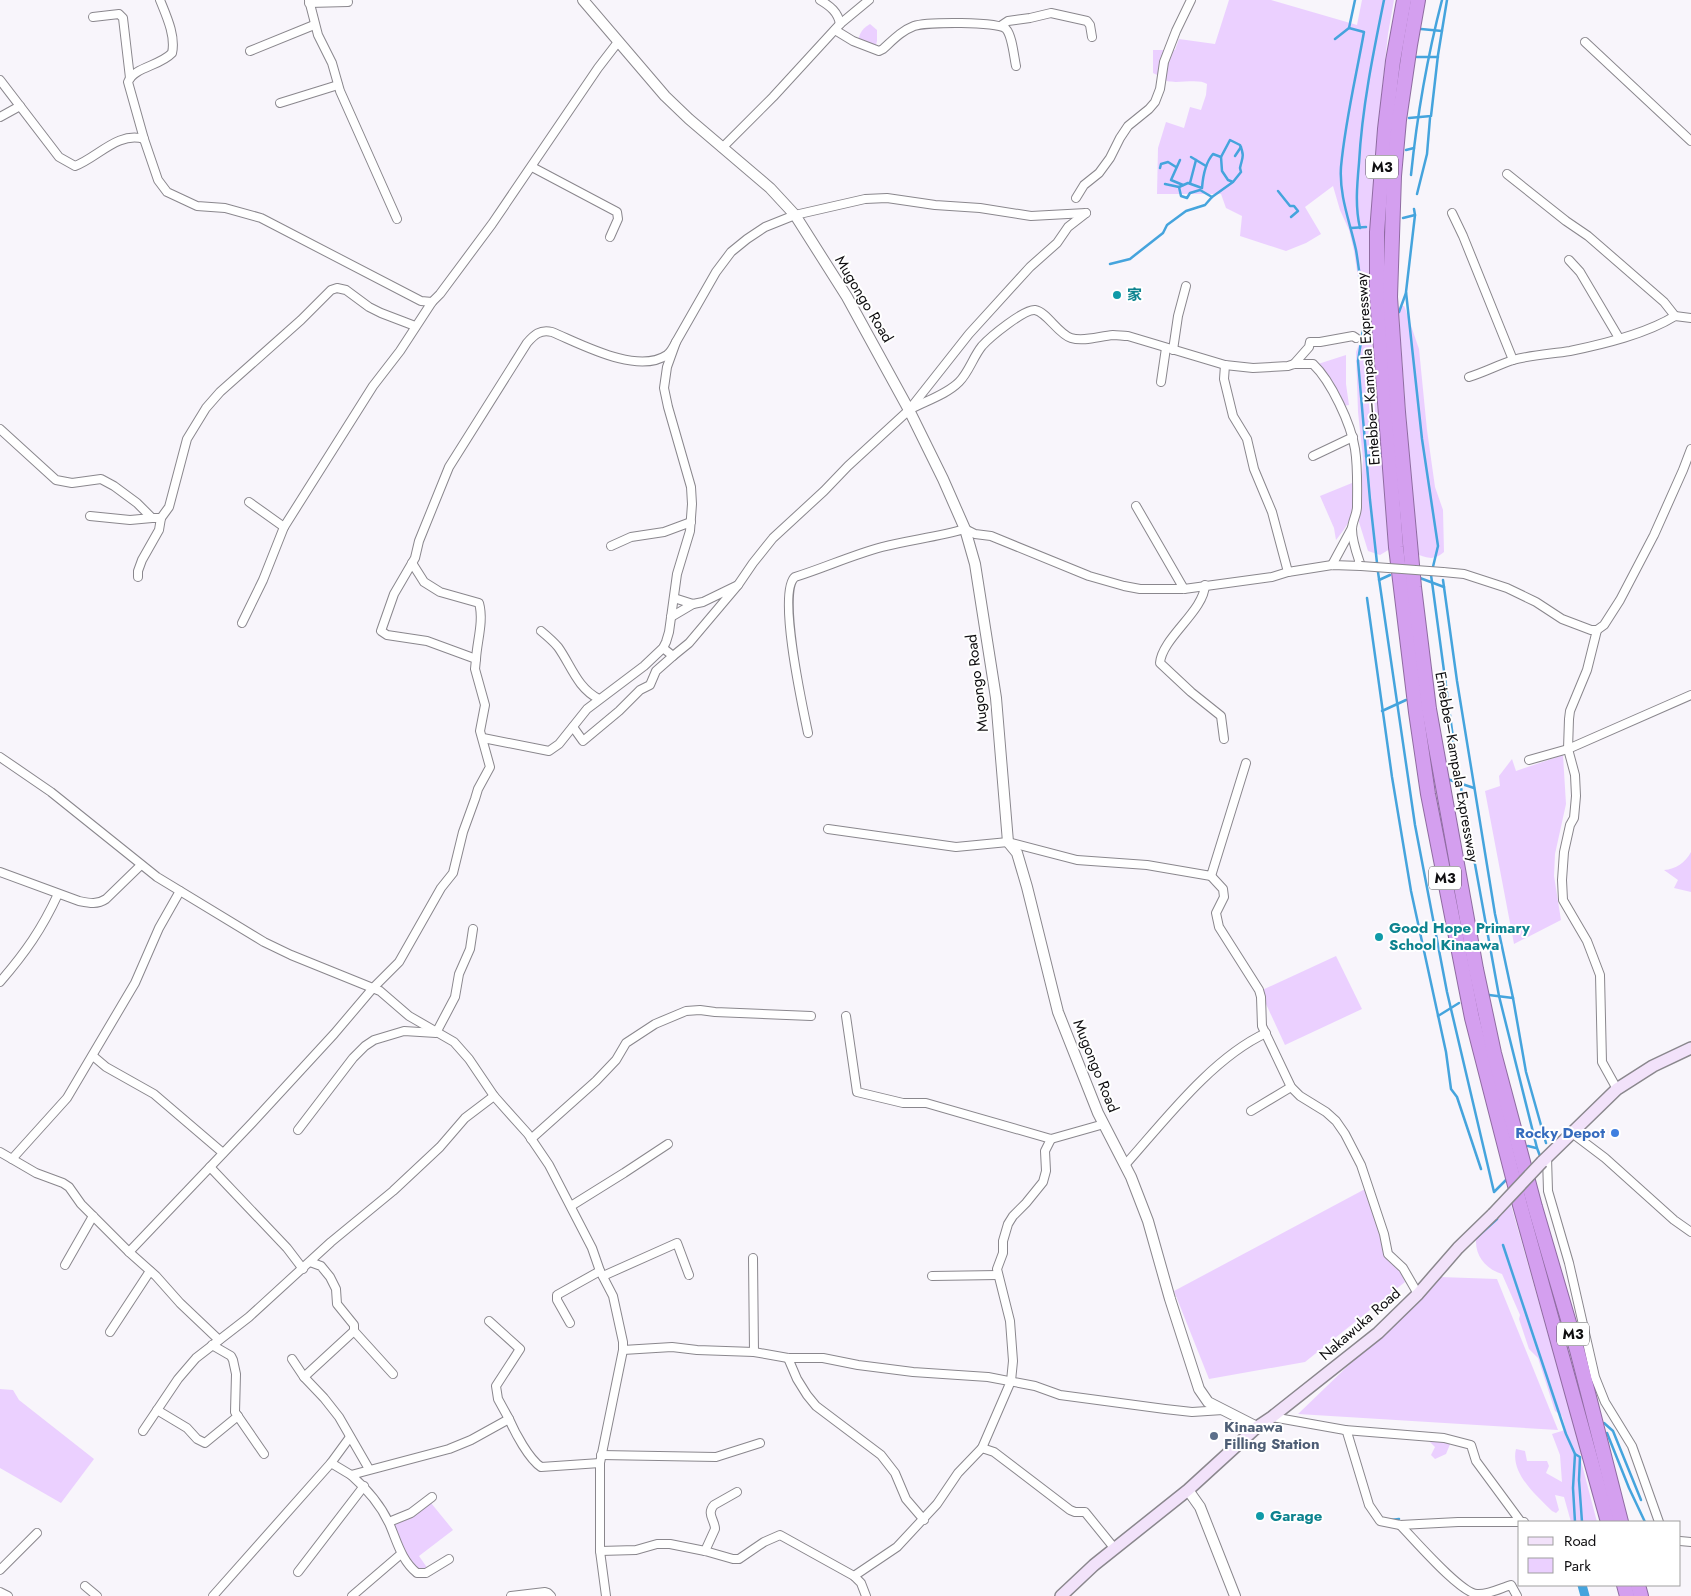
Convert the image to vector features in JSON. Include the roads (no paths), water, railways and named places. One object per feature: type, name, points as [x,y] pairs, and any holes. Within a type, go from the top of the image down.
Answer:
[{"type":"highway","name":"Entebbe–Kampala Expressway","points":[[1404,0],[1393,60],[1385,129],[1377,232],[1377,297],[1396,547],[1416,712],[1428,794],[1474,1027],[1520,1205],[1608,1521]]},
{"type":"highway","name":"Entebbe–Kampala Expressway","points":[[1418,0],[1399,120],[1394,176],[1390,305],[1414,587],[1429,709],[1476,969],[1494,1053],[1535,1207],[1578,1350],[1621,1521]]},
{"type":"main road","name":"Nakawuka Road","points":[[1061,1596],[1094,1565],[1188,1490],[1257,1427],[1378,1333],[1418,1294],[1458,1248],[1617,1089],[1653,1066],[1691,1048]]},
{"type":"street","points":[[130,78],[137,72],[163,60],[172,52],[168,22],[160,0]]},
{"type":"street","name":"Mugongo Road","points":[[583,0],[666,96],[722,148],[770,188],[795,215],[847,297],[909,410],[943,479],[965,529],[976,572],[996,698],[1008,842],[1017,853],[1058,1012],[1104,1124],[1125,1165],[1148,1221],[1170,1299],[1199,1389],[1208,1402],[1257,1427]]},
{"type":"street","points":[[820,0],[832,8],[836,14],[837,27],[853,41],[879,51],[901,32],[924,23],[966,23],[1002,26],[1009,34],[1016,66]]},
{"type":"street","points":[[722,148],[773,98],[837,27],[869,0]]},
{"type":"street","points":[[1076,198],[1084,185],[1099,173],[1110,158],[1128,126],[1155,102],[1160,89],[1164,62],[1191,0]]},
{"type":"street","points":[[348,2],[310,1],[314,25],[332,63],[338,85],[379,182],[397,219]]},
{"type":"street","points":[[1002,26],[1008,21],[1052,12],[1086,21],[1092,32],[1092,37]]},
{"type":"street","points":[[93,17],[116,14],[122,16],[130,78],[129,86],[158,180],[167,192],[198,206],[225,208],[261,218],[421,301],[432,302]]},
{"type":"street","points":[[250,51],[314,25]]},
{"type":"street","points":[[242,623],[263,580],[284,528],[374,386],[400,351],[432,302],[463,264],[598,68],[618,42]]},
{"type":"street","points":[[1584,42],[1691,141]]},
{"type":"street","points":[[0,80],[59,158],[75,166],[127,138],[137,137],[144,139]]},
{"type":"street","points":[[280,103],[338,85]]},
{"type":"street","points":[[0,117],[20,106]]},
{"type":"street","points":[[532,166],[618,212],[618,219],[610,237]]},
{"type":"street","points":[[1507,174],[1566,222],[1588,236],[1664,302],[1675,316]]},
{"type":"street","points":[[476,660],[427,641],[382,633],[384,620],[394,594],[417,552],[418,542],[454,457],[527,344],[537,333],[547,330],[610,356],[633,361],[657,358],[668,354],[716,272],[731,252],[747,238],[765,227],[795,215],[865,198],[887,198],[935,205],[980,208],[1030,216],[1086,213],[1068,226],[1057,243],[1030,267],[969,334],[909,410],[773,538],[738,585],[689,643],[656,671],[650,685],[640,690],[619,711],[583,741],[573,727]]},
{"type":"street","points":[[1452,213],[1513,360]]},
{"type":"street","points":[[1569,260],[1580,272],[1619,338]]},
{"type":"street","points":[[1161,382],[1186,286]]},
{"type":"street","points":[[138,577],[138,570],[159,530],[161,518],[169,507],[187,439],[206,408],[216,396],[301,320],[331,290],[337,288],[346,290],[381,314],[415,326]]},
{"type":"street","points":[[909,410],[950,390],[960,381],[982,346],[994,334],[1026,312],[1035,310],[1042,313],[1072,339],[1114,335],[1128,336],[1225,365],[1253,368],[1313,364],[1331,387],[1345,415],[1353,437],[1355,450],[1357,510],[1352,528],[1332,565]]},
{"type":"street","points":[[1469,377],[1513,360],[1570,350],[1619,338],[1660,325],[1675,316],[1691,318]]},
{"type":"street","points":[[1294,364],[1309,347],[1310,342],[1354,336],[1356,338]]},
{"type":"street","points":[[483,738],[549,751],[559,744],[587,709],[644,666],[662,648],[669,632],[677,574],[690,532],[692,504],[691,487],[664,388],[667,368],[676,342]]},
{"type":"street","points":[[1225,365],[1224,379],[1233,416],[1247,439],[1254,469],[1272,512],[1288,572]]},
{"type":"street","points":[[0,429],[56,480],[72,483],[101,479],[137,503],[152,518]]},
{"type":"street","points":[[1313,456],[1353,437]]},
{"type":"street","points":[[808,733],[794,662],[789,613],[790,583],[792,578],[857,554],[965,529],[975,534],[991,536],[1062,566],[1124,586],[1140,589],[1184,589],[1272,577],[1288,572],[1332,565],[1464,574],[1507,588],[1536,602],[1562,619],[1591,630],[1597,630],[1610,617],[1637,567],[1665,510],[1691,449]]},
{"type":"street","points":[[249,502],[284,528]]},
{"type":"street","points":[[1136,506],[1184,589]]},
{"type":"street","points":[[90,516],[130,520],[161,518]]},
{"type":"street","points":[[612,546],[631,538],[664,532],[691,522]]},
{"type":"street","points":[[1352,528],[1355,548],[1361,566]]},
{"type":"street","points":[[129,1252],[399,962],[441,888],[453,873],[463,832],[478,789],[490,767],[480,731],[484,701],[476,675],[477,640],[482,614],[479,603],[440,592],[424,582],[412,563]]},
{"type":"street","points":[[671,617],[692,604],[703,602],[738,585]]},
{"type":"street","points":[[1205,585],[1203,595],[1171,640],[1161,657],[1160,663],[1191,692],[1221,716],[1224,739]]},
{"type":"street","points":[[674,598],[692,604]]},
{"type":"street","points":[[703,602],[712,616]]},
{"type":"street","points":[[1597,630],[1587,670],[1570,711],[1568,749],[1575,775],[1576,796],[1574,818],[1570,824],[1564,852],[1562,880],[1563,900],[1587,941],[1598,967],[1600,975],[1602,1062],[1617,1089]]},
{"type":"street","points":[[541,631],[556,645],[576,678],[591,695],[599,699]]},
{"type":"street","points":[[662,648],[673,656]]},
{"type":"street","points":[[1528,760],[1568,749],[1691,696]]},
{"type":"street","points":[[0,757],[51,792],[140,865],[180,891],[264,942],[298,958],[380,991],[409,1016],[454,1042],[469,1059],[494,1096],[531,1139],[549,1165],[592,1248],[613,1296],[623,1342],[601,1459],[600,1551],[606,1596]]},
{"type":"street","points":[[1211,876],[1246,763]]},
{"type":"street","points":[[828,829],[956,847],[1008,842],[1078,860],[1147,865],[1211,876],[1223,889],[1224,897],[1216,913],[1219,927],[1259,990],[1261,997],[1261,1021],[1291,1087],[1300,1096],[1331,1116],[1345,1134],[1361,1165],[1384,1234],[1388,1254],[1404,1268],[1418,1294]]},
{"type":"street","points":[[0,872],[58,894],[92,904],[101,903],[106,899],[140,865]]},
{"type":"street","points":[[12,1160],[67,1098],[135,984],[159,928],[180,891]]},
{"type":"street","points":[[0,982],[24,954],[40,930],[58,894]]},
{"type":"street","points":[[436,1032],[455,997],[459,974],[470,949],[473,929]]},
{"type":"street","points":[[531,1139],[596,1081],[616,1060],[626,1043],[655,1024],[686,1011],[700,1010],[811,1016]]},
{"type":"street","points":[[404,1031],[409,1016]]},
{"type":"street","points":[[846,1016],[857,1092],[904,1103],[926,1103],[1051,1139],[1104,1124]]},
{"type":"street","points":[[298,1130],[353,1058],[365,1046],[374,1040],[404,1031],[436,1032]]},
{"type":"street","points":[[1125,1165],[1178,1105],[1218,1065],[1252,1039],[1266,1033]]},
{"type":"street","points":[[93,1056],[106,1067],[154,1094],[223,1153]]},
{"type":"street","points":[[1251,1111],[1291,1087]]},
{"type":"street","points":[[398,1180],[433,1149],[477,1102],[494,1096]]},
{"type":"street","points":[[143,1432],[189,1365],[249,1317],[415,1171],[440,1147],[465,1118],[494,1096]]},
{"type":"street","points":[[1572,1133],[1605,1158],[1674,1220],[1691,1232]]},
{"type":"street","points":[[854,1576],[897,1547],[924,1520],[958,1473],[982,1448],[1011,1381],[1013,1361],[1010,1320],[997,1269],[1003,1253],[1003,1241],[1008,1224],[1013,1216],[1043,1182],[1046,1172],[1045,1151],[1051,1139]]},
{"type":"street","points":[[571,1206],[668,1144]]},
{"type":"street","points":[[0,1152],[36,1173],[63,1183],[73,1191],[81,1204],[150,1271],[216,1343],[231,1356],[236,1374],[235,1412],[264,1454]]},
{"type":"street","points":[[1545,1160],[1548,1190],[1569,1263],[1595,1377],[1605,1402],[1632,1446],[1659,1521]]},
{"type":"street","points":[[210,1167],[287,1248],[302,1269]]},
{"type":"street","points":[[65,1265],[93,1216]]},
{"type":"street","points":[[570,1323],[557,1300],[557,1295],[602,1273],[677,1243],[689,1275]]},
{"type":"street","points":[[753,1258],[754,1352]]},
{"type":"street","points":[[310,1262],[321,1266],[330,1277],[336,1289],[337,1304],[354,1325],[354,1331],[394,1374]]},
{"type":"street","points":[[110,1332],[150,1271]]},
{"type":"street","points":[[932,1276],[998,1275]]},
{"type":"street","points":[[489,1321],[520,1349],[496,1386],[498,1399],[517,1437],[536,1464],[541,1468],[601,1459],[716,1457],[760,1443]]},
{"type":"street","points":[[304,1377],[354,1331]]},
{"type":"street","points":[[623,1350],[672,1347],[754,1352],[788,1358],[823,1358],[912,1372],[988,1377],[1035,1386],[1060,1395],[1192,1412],[1223,1410]]},
{"type":"street","points":[[788,1358],[797,1379],[816,1406],[881,1455],[895,1473],[906,1499],[924,1520]]},
{"type":"street","points":[[292,1359],[304,1377],[339,1417],[369,1470]]},
{"type":"street","points":[[157,1410],[187,1428],[197,1439],[205,1443],[238,1416]]},
{"type":"street","points":[[1272,1417],[1345,1430],[1444,1438],[1471,1445],[1476,1461],[1522,1521]]},
{"type":"street","points":[[351,1475],[449,1449],[471,1440],[509,1419]]},
{"type":"street","points":[[1345,1430],[1348,1434],[1369,1505],[1380,1521],[1400,1525],[1518,1522]]},
{"type":"street","points":[[213,1596],[331,1463],[350,1437]]},
{"type":"street","points":[[982,1448],[994,1452],[1070,1510],[1085,1512],[1115,1549]]},
{"type":"street","points":[[331,1463],[351,1475],[364,1486],[378,1504],[389,1522],[401,1554],[414,1570],[422,1574],[426,1573],[450,1559]]},
{"type":"street","points":[[298,1572],[364,1486]]},
{"type":"street","points":[[1188,1490],[1200,1507],[1235,1596]]},
{"type":"street","points":[[705,1551],[715,1529],[710,1513],[711,1508],[737,1492]]},
{"type":"street","points":[[389,1522],[411,1514],[432,1497]]},
{"type":"street","points":[[1400,1525],[1441,1568],[1469,1592],[1481,1594],[1518,1583]]},
{"type":"street","points":[[0,1570],[38,1533]]},
{"type":"street","points":[[600,1551],[636,1550],[657,1544],[670,1544],[705,1551],[733,1560],[739,1559],[764,1542],[780,1536],[854,1576],[861,1582],[866,1596]]},
{"type":"street","points":[[352,1596],[401,1554]]},
{"type":"street","points":[[1511,1585],[1517,1596]]},
{"type":"street","points":[[85,1586],[97,1596]]},
{"type":"street","points":[[0,1592],[8,1596]]},
{"type":"street","points":[[511,1596],[544,1592],[551,1596]]},
{"type":"waterway","points":[[1335,39],[1349,28],[1355,0]]},
{"type":"waterway","points":[[1360,228],[1357,212],[1360,142],[1365,101],[1384,0]]},
{"type":"waterway","points":[[1411,175],[1423,87],[1442,0]]},
{"type":"waterway","points":[[1409,118],[1431,116],[1447,0]]},
{"type":"waterway","points":[[1349,28],[1364,32],[1345,133],[1341,178],[1343,199],[1356,250],[1371,336]]},
{"type":"waterway","points":[[1421,29],[1442,31]]},
{"type":"waterway","points":[[1417,57],[1438,57]]},
{"type":"waterway","points":[[1417,194],[1427,154],[1430,118]]},
{"type":"waterway","points":[[1110,264],[1130,259],[1163,233],[1167,225],[1186,211],[1205,205],[1212,197],[1233,182],[1241,172],[1243,155],[1240,145],[1230,140],[1221,157],[1222,171],[1228,180],[1233,182]]},
{"type":"waterway","points":[[1235,156],[1241,147]]},
{"type":"waterway","points":[[1406,150],[1414,148]]},
{"type":"waterway","points":[[1179,187],[1188,183],[1202,188],[1208,161],[1213,154],[1221,157]]},
{"type":"waterway","points":[[1191,157],[1206,166]]},
{"type":"waterway","points":[[1180,160],[1171,180],[1183,185]]},
{"type":"waterway","points":[[1190,183],[1196,160]]},
{"type":"waterway","points":[[1160,168],[1161,164],[1168,162],[1176,167]]},
{"type":"waterway","points":[[1165,184],[1179,187],[1181,196],[1187,198],[1190,193],[1200,190],[1212,197]]},
{"type":"waterway","points":[[1278,191],[1290,206],[1294,206],[1298,211],[1291,217]]},
{"type":"waterway","points":[[1414,209],[1415,215],[1406,292],[1422,439],[1438,546],[1431,575],[1456,760],[1499,996],[1540,1156]]},
{"type":"waterway","points":[[1403,218],[1415,215]]},
{"type":"waterway","points":[[1351,228],[1366,227]]},
{"type":"waterway","points":[[1399,312],[1406,293]]},
{"type":"waterway","points":[[1365,316],[1358,361],[1370,500],[1378,572],[1415,825],[1447,992],[1494,1192],[1506,1180]]},
{"type":"waterway","points":[[1366,456],[1380,454]]},
{"type":"waterway","points":[[1379,580],[1390,575]]},
{"type":"waterway","points":[[1420,578],[1444,587]]},
{"type":"waterway","points":[[1443,580],[1457,681],[1495,914],[1513,998],[1489,995]]},
{"type":"waterway","points":[[1367,598],[1392,777],[1411,891],[1446,1052],[1451,1089],[1457,1097],[1481,1169]]},
{"type":"waterway","points":[[1382,711],[1406,700]]},
{"type":"waterway","points":[[1447,779],[1474,788]]},
{"type":"waterway","points":[[1513,998],[1526,1072],[1546,1143]]},
{"type":"waterway","points":[[1438,1016],[1459,1003]]},
{"type":"waterway","points":[[1528,1146],[1536,1148]]},
{"type":"waterway","points":[[1476,1238],[1497,1219]]},
{"type":"waterway","points":[[1503,1245],[1566,1434],[1575,1454],[1580,1457],[1579,1480],[1582,1521]]},
{"type":"waterway","points":[[1604,1423],[1613,1431],[1641,1500]]},
{"type":"waterway","points":[[1607,1433],[1645,1521]]},
{"type":"waterway","points":[[1575,1454],[1573,1488],[1575,1521]]},
{"type":"waterway","points":[[1391,1520],[1399,1519]]},
{"type":"waterway","points":[[1582,1586],[1585,1596]]},
{"type":"place","name":"家","points":[[1117,295]]},
{"type":"place","name":"Good Hope Primary School Kinaawa","points":[[1379,937]]},
{"type":"place","name":"Rocky Depot","points":[[1615,1133]]},
{"type":"place","name":"Kinaawa Filling Station","points":[[1214,1436]]},
{"type":"place","name":"Garage","points":[[1260,1516]]}]
